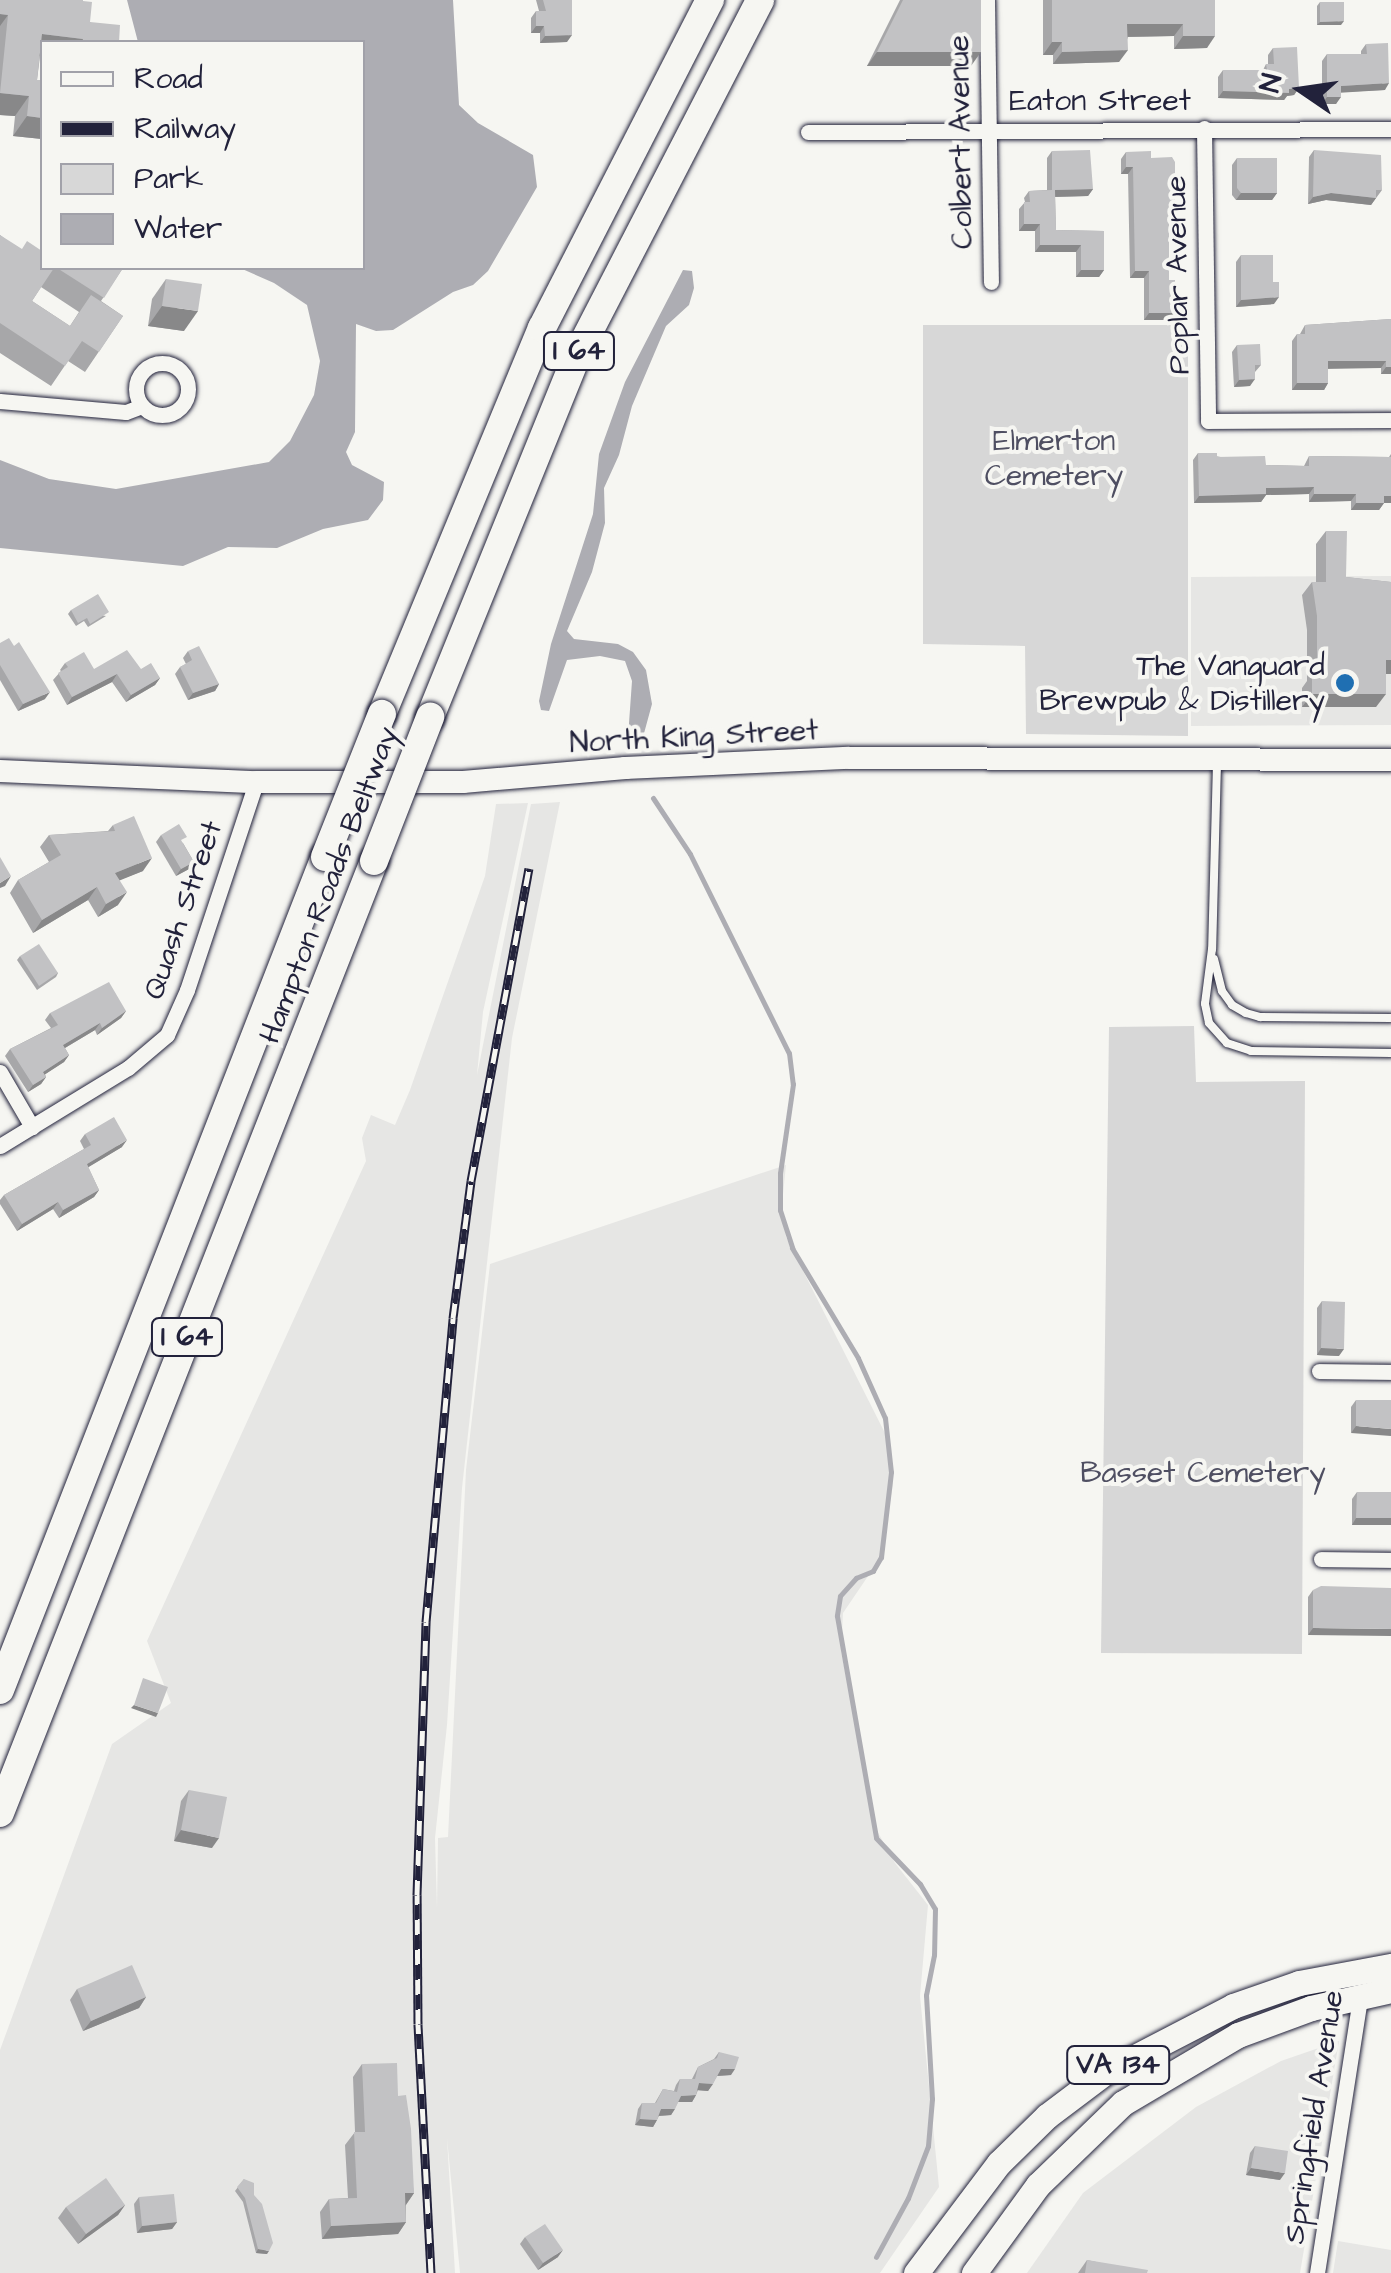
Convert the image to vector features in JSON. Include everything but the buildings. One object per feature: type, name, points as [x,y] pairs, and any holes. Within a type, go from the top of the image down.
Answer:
[{"type":"highway","name":"Hampton Roads Beltway","points":[[0,1690],[325,857],[542,328],[710,0]]},
{"type":"highway","name":"Hampton Roads Beltway","points":[[0,1813],[430,716],[578,353],[760,0]]},
{"type":"main road","name":"North King Street","points":[[0,771],[256,782],[463,782],[849,758],[1391,760]]},
{"type":"main road","name":"VA 134","points":[[974,2273],[1038,2185],[1123,2104],[1238,2035],[1363,1982],[1391,1966]]},
{"type":"main road","name":"VA 134","points":[[916,2273],[999,2162],[1047,2116],[1104,2073],[1233,2006],[1299,1983],[1363,1982],[1391,1990]]},
{"type":"street","name":"Colbert Avenue","points":[[986,0],[991,282]]},
{"type":"street","name":"Eaton Street","points":[[808,132],[989,128],[1391,129]]},
{"type":"street","name":"Poplar Avenue","points":[[1204,128],[1208,421],[1391,420]]},
{"type":"street","points":[[0,401],[126,412],[142,406]]},
{"type":"street","name":"Quash Street","points":[[0,1146],[128,1068],[166,1035],[187,990],[256,782]]},
{"type":"street","points":[[0,1072],[32,1127]]},
{"type":"street","points":[[1319,1371],[1391,1372]]},
{"type":"street","points":[[1321,1560],[1391,1560]]},
{"type":"street","name":"Springfield Avenue","points":[[1317,2273],[1363,1982]]},
{"type":"lane","points":[[1218,759],[1212,950],[1206,1004],[1210,1023],[1226,1042],[1251,1052],[1391,1053]]},
{"type":"lane","points":[[1212,950],[1222,991],[1232,1006],[1246,1013],[1260,1017],[1391,1018]]},
{"type":"shaded area","points":[[1391,576],[1391,725],[1191,726],[1191,577]]},
{"type":"shaded area","points":[[560,802],[512,1038],[462,1488],[447,1725],[435,1838],[437,1908],[438,1838],[448,1837],[466,1470],[490,1264],[786,1165],[782,1204],[786,1237],[891,1445],[893,1484],[881,1557],[843,1613],[841,1651],[876,1829],[895,1863],[928,1905],[920,1996],[939,2187],[880,2273],[460,2273],[447,2138],[455,2273],[0,2273],[0,2050],[112,1744],[171,1703],[147,1641],[366,1161],[362,1138],[371,1115],[395,1125],[410,1090],[485,876],[496,804],[528,803],[483,1012],[477,1075],[531,804]]},
{"type":"shaded area","points":[[1339,2041],[1300,2273],[1027,2273],[1083,2193],[1196,2107],[1281,2061]]},
{"type":"shaded area","points":[[1338,2241],[1391,2250],[1391,2273],[1333,2273]]},
{"type":"green space","name":"Elmerton Cemetery","points":[[923,325],[1188,325],[1188,736],[1026,734],[1025,646],[923,644]]},
{"type":"green space","name":"Basset Cemetery","points":[[1194,1026],[1196,1082],[1305,1081],[1302,1654],[1101,1653],[1109,1027]]},
{"type":"water","points":[[127,0],[453,0],[459,105],[478,123],[533,155],[537,187],[488,271],[473,285],[453,292],[393,330],[376,331],[356,324],[355,432],[346,452],[352,465],[384,482],[383,500],[368,520],[323,529],[277,548],[228,547],[183,566],[0,548],[0,460],[49,479],[116,489],[269,462],[290,441],[314,395],[320,361],[307,305],[274,283],[245,270],[365,270],[365,40],[137,40]]},
{"type":"water","points":[[683,270],[692,271],[694,288],[689,305],[666,326],[632,406],[619,455],[604,488],[605,523],[592,572],[567,631],[574,639],[618,644],[633,652],[646,670],[652,704],[640,748],[628,737],[632,681],[625,661],[600,656],[567,660],[549,711],[541,710],[539,701],[551,644],[593,514],[599,454],[625,382]]},
{"type":"waterway","points":[[653,798],[690,854],[789,1053],[793,1084],[780,1173],[780,1210],[792,1248],[858,1358],[885,1418],[891,1472],[881,1557],[873,1571],[856,1578],[840,1596],[837,1616],[876,1838],[920,1884],[935,1909],[934,1955],[926,1995],[932,2099],[928,2146],[908,2198],[876,2257]]},
{"type":"railway","points":[[431,2273],[418,2024],[417,1895],[426,1622],[453,1318],[471,1181],[529,868]]},
{"type":"place","name":"The Vanguard Brewpub & Distillery","points":[[1345,683]]}]
